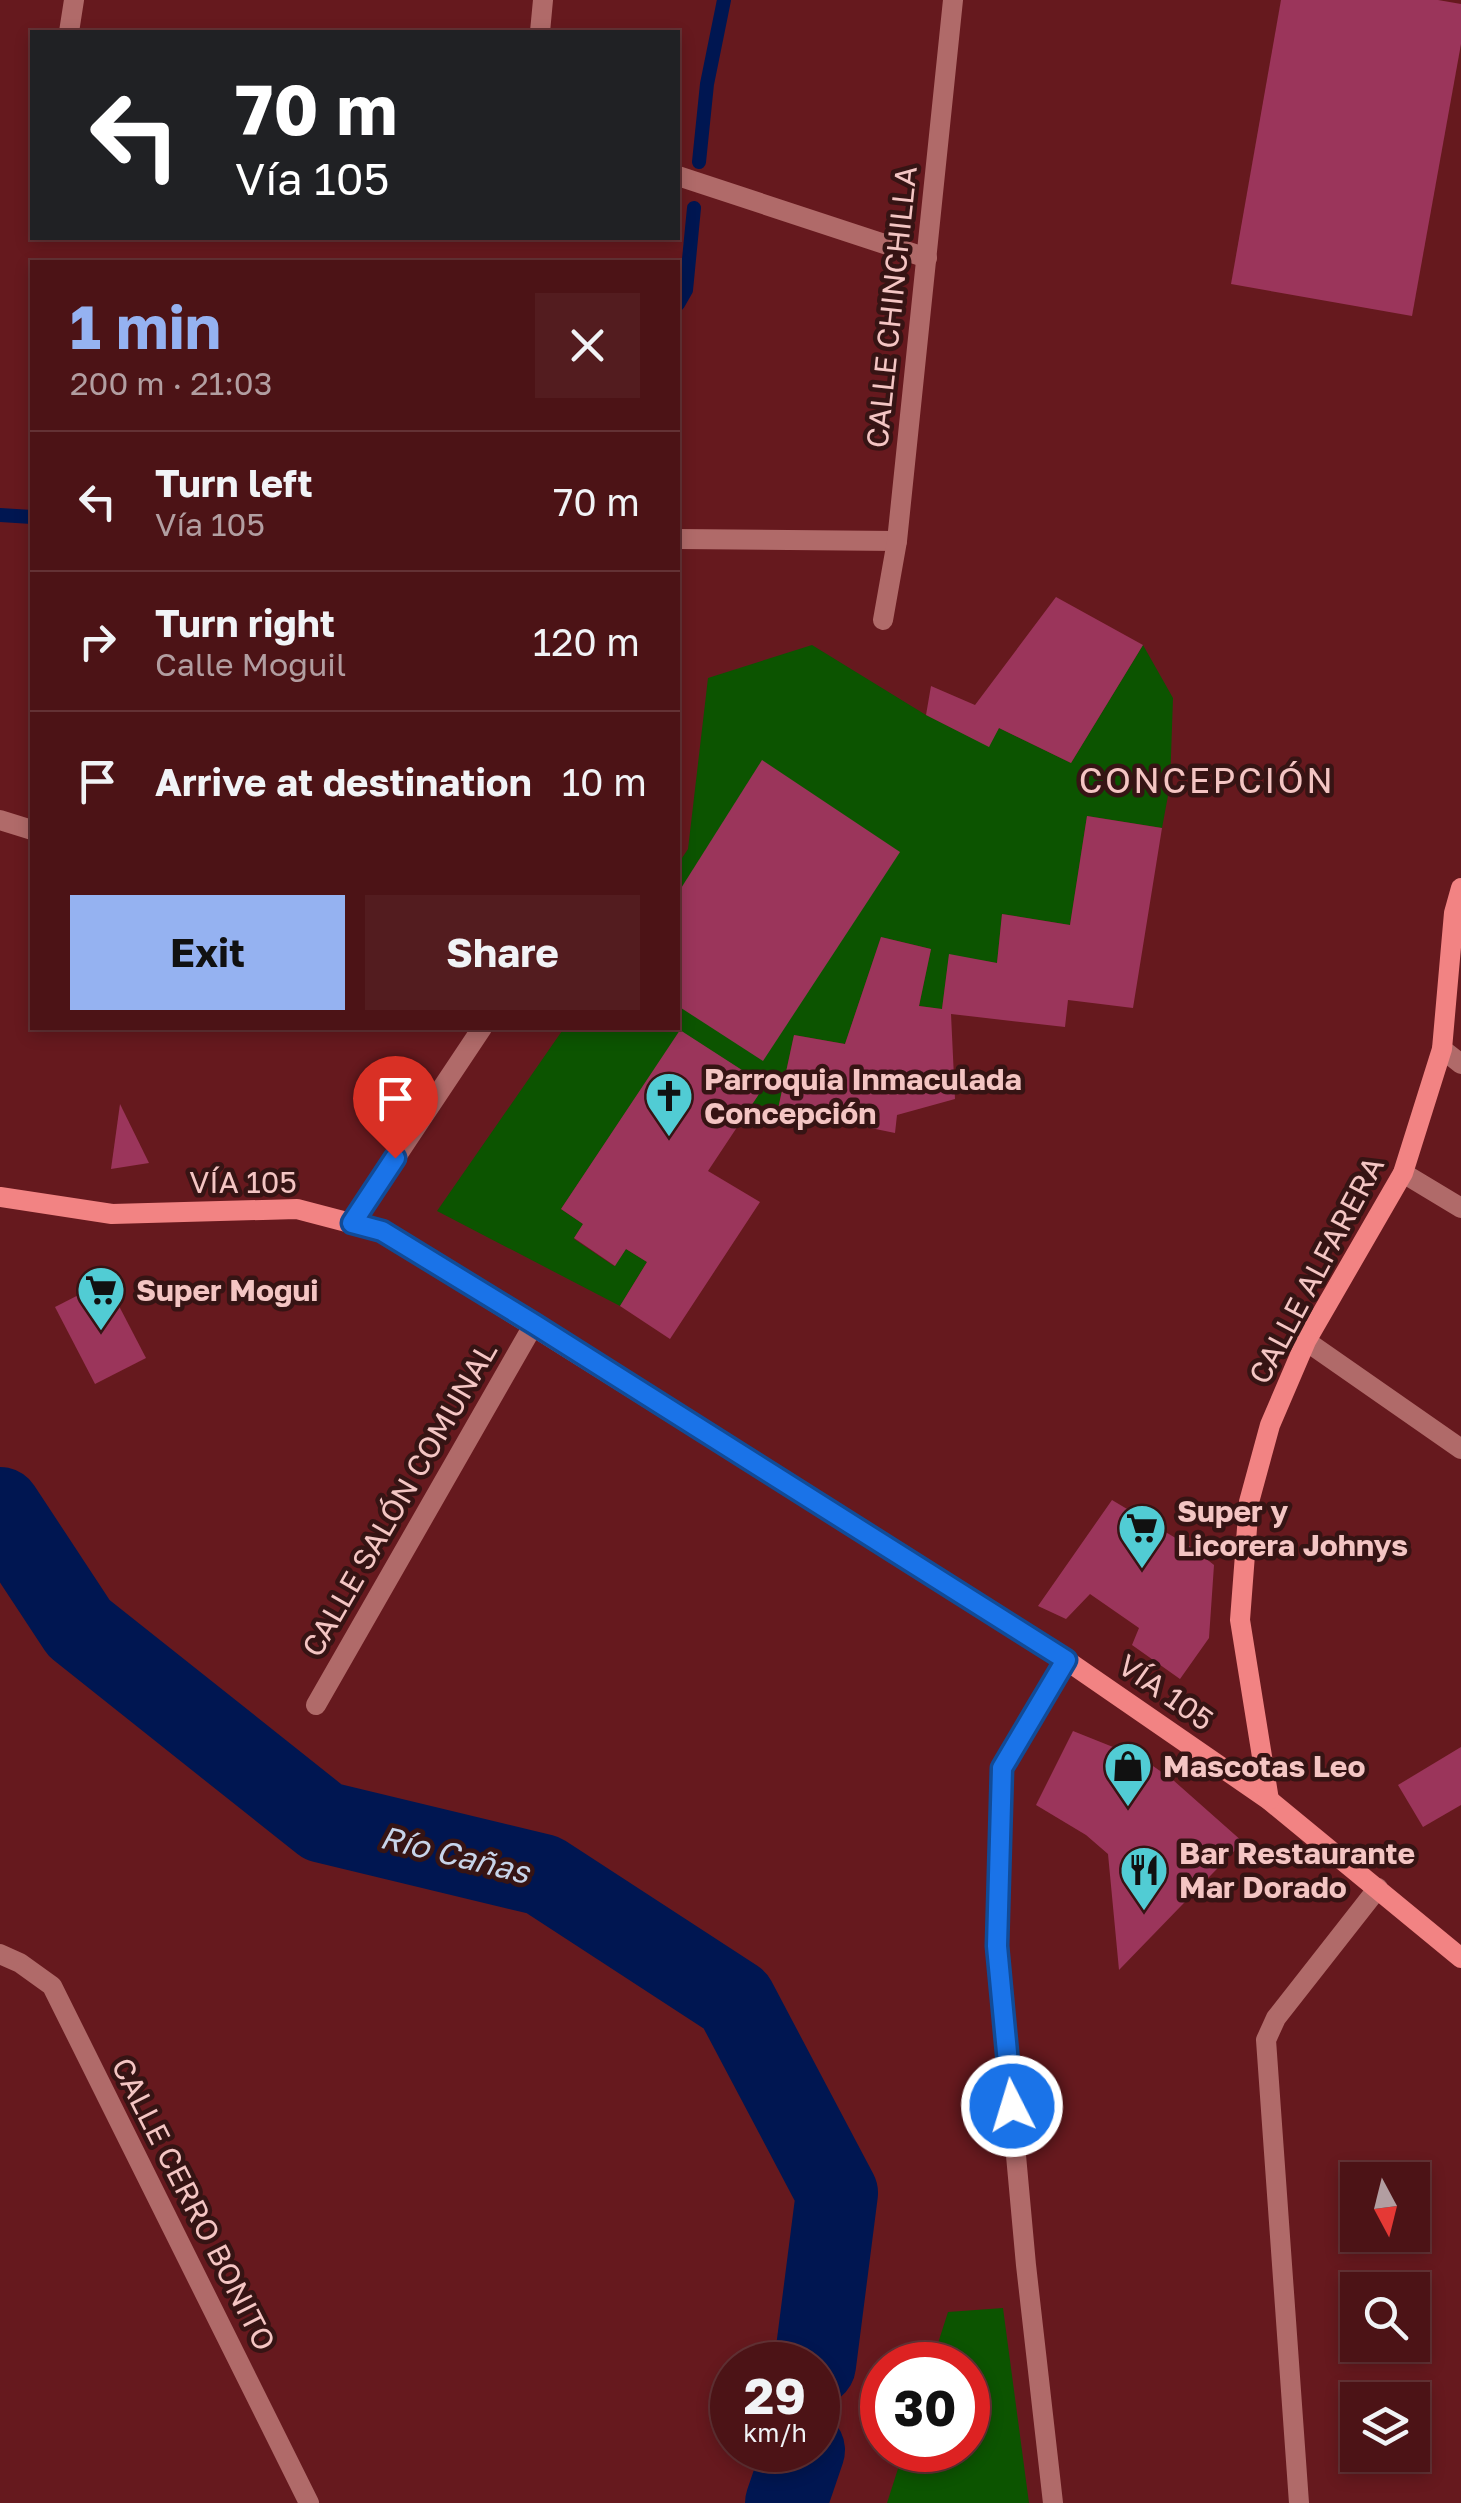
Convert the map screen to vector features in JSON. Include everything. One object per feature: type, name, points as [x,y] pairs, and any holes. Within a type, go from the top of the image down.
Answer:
[{"type":"main road","name":"CALLE ALFARERA","points":[[1268,1800],[1240,1620],[1249,1502],[1270,1425],[1306,1340],[1403,1173],[1442,1049],[1454,913],[1461,888]]},
{"type":"main road","name":"VÍA 105","points":[[0,1198],[112,1214],[297,1209],[382,1231],[1066,1660],[1268,1800],[1461,1958]]},
{"type":"street","points":[[69,30],[74,0]]},
{"type":"street","points":[[540,30],[543,0]]},
{"type":"street","name":"CALLE CHINCHILLA","points":[[883,620],[897,542],[953,0]]},
{"type":"street","points":[[680,177],[926,258]]},
{"type":"street","points":[[680,538],[897,542]]},
{"type":"street","points":[[0,820],[30,829]]},
{"type":"street","points":[[352,1223],[481,1030]]},
{"type":"street","points":[[1442,1049],[1461,1064]]},
{"type":"street","points":[[1403,1173],[1461,1208]]},
{"type":"street","name":"CALLE SALÓN COMUNAL","points":[[316,1705],[534,1324]]},
{"type":"street","points":[[1306,1340],[1461,1449]]},
{"type":"street","points":[[1054,2503],[1026,2265],[997,1946],[1002,1768],[1066,1660]]},
{"type":"street","points":[[1299,2503],[1266,2040],[1276,2018],[1378,1888]]},
{"type":"street","name":"CALLE CERRO BONITO","points":[[0,1954],[52,1986],[309,2503]]},
{"type":"green space","points":[[812,645],[926,715],[988,746],[999,728],[1071,763],[1143,645],[1173,698],[1170,785],[1162,828],[1087,816],[1070,925],[1002,914],[997,963],[949,955],[942,1009],[919,1006],[931,949],[881,937],[845,1044],[794,1035],[778,1109],[752,1104],[765,1085],[680,1031],[561,1209],[583,1224],[574,1239],[614,1266],[626,1249],[647,1262],[620,1306],[437,1211],[563,1030],[680,1030],[680,861],[688,849],[708,678]]},
{"type":"green space","points":[[1003,2308],[1029,2503],[887,2503],[897,2472],[990,2472],[990,2342],[938,2342],[948,2312]]},
{"type":"building","points":[[1281,0],[1438,0],[1461,4],[1461,44],[1412,316],[1231,284]]},
{"type":"building","points":[[1056,597],[1143,645],[1071,763],[999,728],[989,747],[926,715],[931,686],[975,705]]},
{"type":"building","points":[[762,760],[900,852],[763,1061],[680,1007],[680,890]]},
{"type":"building","points":[[1087,816],[1162,828],[1133,1008],[1068,1000],[1065,1027],[951,1014],[955,1099],[897,1115],[895,1133],[778,1109],[794,1035],[845,1044],[881,937],[931,949],[919,1006],[942,1009],[949,954],[997,963],[1002,914],[1070,925]]},
{"type":"building","name":"Parroquia Inmaculada Concepción","points":[[680,1030],[765,1085],[708,1171],[760,1202],[670,1339],[620,1306],[647,1262],[626,1249],[615,1266],[574,1238],[583,1224],[561,1209]]},
{"type":"building","points":[[120,1104],[149,1163],[111,1169]]},
{"type":"building","name":"Super Mogui","points":[[106,1281],[146,1358],[95,1384],[55,1307]]},
{"type":"building","points":[[1112,1500],[1214,1565],[1209,1638],[1180,1679],[1132,1645],[1139,1628],[1090,1594],[1066,1619],[1038,1606]]},
{"type":"building","points":[[1073,1731],[1143,1759],[1173,1780],[1243,1842],[1119,1970],[1108,1854],[1086,1835],[1036,1805]]},
{"type":"building","points":[[1461,1747],[1461,1805],[1423,1827],[1398,1785]]},
{"type":"waterway","points":[[699,162],[707,84],[724,0]]},
{"type":"waterway","points":[[680,300],[686,290],[694,208]]},
{"type":"waterway","points":[[0,515],[30,517]]},
{"type":"waterway","name":"Río Cañas","points":[[0,1508],[79,1628],[323,1822],[543,1875],[735,2000],[837,2193],[818,2342]]},
{"type":"waterway","name":"Río Cañas","points":[[786,2503],[797,2472]]},
{"type":"place","name":"Parroquia Inmaculada Concepción","points":[[669,1138]]},
{"type":"place","name":"Super Mogui","points":[[101,1332]]},
{"type":"place","name":"Super y Licorera Johnys","points":[[1142,1570]]},
{"type":"place","name":"Mascotas Leo","points":[[1128,1808]]},
{"type":"place","name":"Bar Restaurante Mar Dorado","points":[[1144,1912]]},
{"type":"district","name":"CONCEPCIÓN","points":[[1207,780]]},
{"type":"route","points":[[395,1158],[352,1223],[382,1231],[534,1324],[1066,1660],[1002,1768],[997,1946],[1012,2106]]}]
